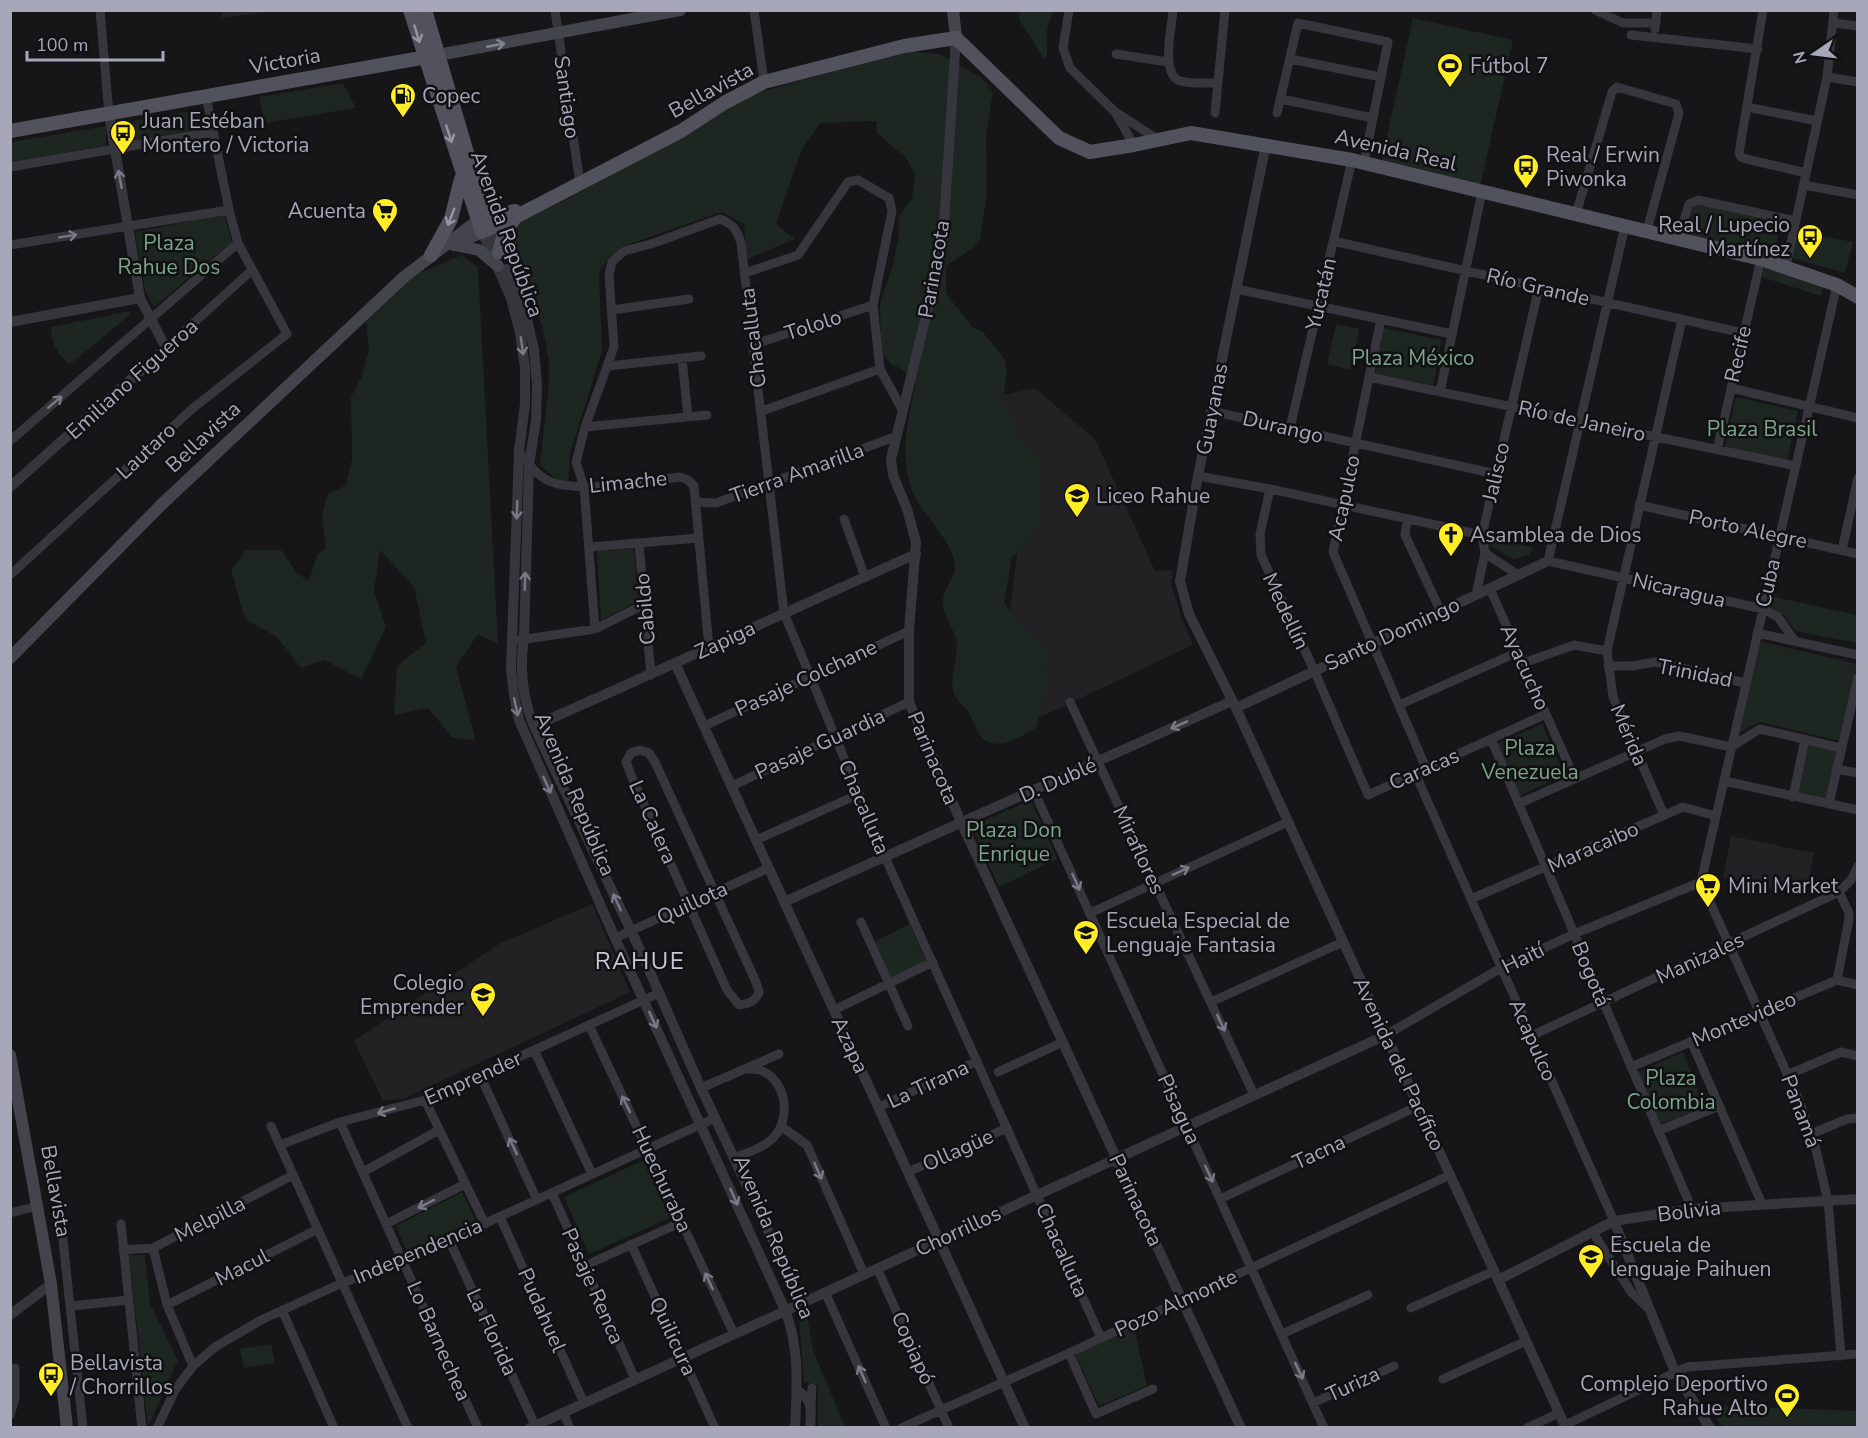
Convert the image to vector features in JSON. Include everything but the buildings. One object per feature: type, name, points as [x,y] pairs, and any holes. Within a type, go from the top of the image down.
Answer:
[{"type":"main road","name":"Avenida República","points":[[410,10],[431,57],[483,225]]},
{"type":"main road","name":"Avenida República","points":[[425,10],[431,57],[462,174],[483,225]]},
{"type":"main road","points":[[431,57],[680,10]]},
{"type":"main road","points":[[953,10],[956,38]]},
{"type":"main road","name":"Bellavista","points":[[431,255],[454,245],[483,225],[517,216],[580,184],[681,131],[724,103],[764,82],[904,46],[956,38]]},
{"type":"main road","name":"Avenida Real","points":[[956,38],[1059,138],[1090,152],[1191,133],[1358,161],[1761,259],[1837,285],[1857,297]]},
{"type":"main road","name":"Victoria","points":[[10,131],[431,57]]},
{"type":"main road","points":[[431,255],[451,219],[462,174]]},
{"type":"main road","name":"Bellavista","points":[[10,658],[161,505],[404,277],[431,255],[483,225],[535,206]]},
{"type":"main road","points":[[454,245],[479,250],[498,259],[504,234],[517,216]]},
{"type":"main road","name":"Bellavista","points":[[10,1055],[15,1103],[38,1206],[51,1284],[67,1428]]},
{"type":"main road","name":"Bellavista","points":[[57,1335],[68,1365],[74,1428]]},
{"type":"street","points":[[100,10],[109,114],[141,298],[166,348]]},
{"type":"street","name":"Santiago","points":[[555,10],[580,184]]},
{"type":"street","points":[[754,10],[764,82]]},
{"type":"street","points":[[1069,10],[1063,48],[1070,68],[1115,112],[1157,139]]},
{"type":"street","points":[[1173,10],[1168,62],[1171,74],[1179,80],[1218,83]]},
{"type":"street","points":[[1595,10],[1623,23],[1656,23]]},
{"type":"street","points":[[1654,37],[1657,10]]},
{"type":"street","points":[[1763,10],[1758,50],[1738,153],[1741,157],[1806,173]]},
{"type":"street","points":[[1786,266],[1827,77],[1834,10]]},
{"type":"street","points":[[1215,113],[1222,11]]},
{"type":"street","name":"Yucatán","points":[[1290,59],[1298,23],[1388,42],[1373,118],[1333,241],[1290,428]]},
{"type":"street","points":[[1833,23],[1857,26]]},
{"type":"street","points":[[1631,35],[1758,50]]},
{"type":"street","name":"Parinacota","points":[[956,38],[943,238],[892,451],[892,475],[916,542],[909,631],[909,702],[961,822],[1241,1428]]},
{"type":"street","points":[[1116,54],[1168,62]]},
{"type":"street","points":[[1277,113],[1290,59],[1381,77]]},
{"type":"street","points":[[1827,77],[1857,82]]},
{"type":"street","points":[[1576,214],[1612,92],[1617,87],[1676,104],[1679,108],[1647,231]]},
{"type":"street","points":[[206,96],[229,210],[238,243],[252,270]]},
{"type":"street","points":[[1281,99],[1373,118]]},
{"type":"street","points":[[1747,107],[1817,121]]},
{"type":"street","points":[[1115,112],[1134,145]]},
{"type":"street","points":[[10,167],[212,132]]},
{"type":"street","name":"Guayanas","points":[[1234,704],[1189,614],[1180,581],[1198,476],[1266,144]]},
{"type":"street","points":[[745,273],[798,255],[848,182],[858,180],[890,198],[892,204],[873,306],[880,369],[903,411]]},
{"type":"street","points":[[1804,185],[1857,195]]},
{"type":"street","points":[[1440,392],[1482,192]]},
{"type":"street","points":[[1678,239],[1689,204],[1698,200],[1796,221]]},
{"type":"street","points":[[10,245],[229,210]]},
{"type":"street","name":"Chacalluta","points":[[612,310],[609,271],[612,262],[624,251],[651,244],[720,219],[730,223],[737,231],[745,273],[784,612],[885,857],[1101,1338]]},
{"type":"street","name":"Avenida República","points":[[483,225],[522,304],[534,350],[537,402],[529,465],[519,640],[512,683],[519,720],[615,938],[702,1124],[785,1310],[796,1348],[795,1428]]},
{"type":"street","points":[[1548,561],[1625,226]]},
{"type":"street","name":"Río Grande","points":[[1333,241],[1743,333]]},
{"type":"street","name":"Emiliano Figueroa","points":[[10,441],[238,243]]},
{"type":"street","name":"Avenida República","points":[[498,259],[516,315],[523,350],[525,404],[519,451],[519,640],[526,705],[631,931],[701,1089],[802,1303]]},
{"type":"street","name":"Recife","points":[[1717,450],[1761,259]]},
{"type":"street","name":"Emiliano Figueroa","points":[[10,487],[252,270]]},
{"type":"street","name":"Lautaro","points":[[10,575],[192,409],[287,334],[252,270]]},
{"type":"street","name":"Cuba","points":[[1701,882],[1837,285]]},
{"type":"street","name":"Jalisco","points":[[1476,595],[1485,553],[1482,535],[1539,287]]},
{"type":"street","points":[[1236,289],[1452,334]]},
{"type":"street","points":[[10,322],[141,298]]},
{"type":"street","points":[[595,629],[584,487],[576,462],[576,453],[614,347],[612,310],[689,299]]},
{"type":"street","name":"Tololo","points":[[752,345],[873,306]]},
{"type":"street","name":"Acapulco","points":[[1381,319],[1333,552],[1426,768]]},
{"type":"street","name":"Mérida","points":[[1664,816],[1613,697],[1607,651],[1682,319]]},
{"type":"street","points":[[608,366],[701,356]]},
{"type":"street","points":[[682,358],[688,417]]},
{"type":"street","points":[[762,411],[880,369]]},
{"type":"street","name":"Río de Janeiro","points":[[1369,377],[1796,466]]},
{"type":"street","points":[[1731,388],[1857,418]]},
{"type":"street","name":"Durango","points":[[1212,411],[1496,474]]},
{"type":"street","points":[[585,427],[707,415]]},
{"type":"street","name":"Tierra Amarilla","points":[[696,502],[716,503],[897,436]]},
{"type":"street","name":"Limache","points":[[519,451],[529,465],[547,480],[566,487],[680,477],[688,480],[694,486],[710,648]]},
{"type":"street","points":[[1198,476],[1270,489],[1482,535]]},
{"type":"street","points":[[1842,550],[1857,478]]},
{"type":"street","name":"Medellín","points":[[1270,489],[1260,534],[1260,555],[1314,670],[1368,795]]},
{"type":"street","name":"Porto Alegre","points":[[1639,505],[1857,554]]},
{"type":"street","points":[[844,519],[865,577]]},
{"type":"street","points":[[1407,519],[1405,535],[1441,612]]},
{"type":"street","points":[[590,547],[699,538]]},
{"type":"street","name":"Cabildo","points":[[639,544],[651,675]]},
{"type":"street","points":[[1485,553],[1518,575]]},
{"type":"street","name":"Zapiga","points":[[534,726],[916,554]]},
{"type":"street","name":"Santo Domingo","points":[[1234,704],[1314,670],[1548,561]]},
{"type":"street","name":"Nicaragua","points":[[1548,561],[1763,609],[1778,617],[1795,641]]},
{"type":"street","name":"Ayacucho","points":[[1490,589],[1575,779]]},
{"type":"street","points":[[519,640],[595,629],[643,605]]},
{"type":"street","name":"Pasaje Colchane","points":[[704,726],[909,631]]},
{"type":"street","points":[[1757,633],[1857,655]]},
{"type":"street","points":[[1523,663],[1574,645],[1607,651]]},
{"type":"street","points":[[1399,705],[1518,651]]},
{"type":"street","name":"Trinidad","points":[[1608,666],[1632,666],[1655,662],[1745,683]]},
{"type":"street","name":"Azapa","points":[[675,663],[1025,1428]]},
{"type":"street","points":[[1829,804],[1857,677]]},
{"type":"street","name":"Pasaje Guardia","points":[[732,786],[909,702]]},
{"type":"street","name":"Miraflores","points":[[1070,702],[1254,1095]]},
{"type":"street","name":"D. Dublé","points":[[784,902],[1098,761],[1234,704]]},
{"type":"street","name":"Avenida del Pacífico","points":[[1234,704],[1565,1426]]},
{"type":"street","name":"Caracas","points":[[1368,795],[1546,714]]},
{"type":"street","points":[[1518,804],[1665,739],[1679,736],[1731,747],[1760,729],[1841,748]]},
{"type":"street","name":"Bogotá","points":[[1491,739],[1692,1209]]},
{"type":"street","points":[[1794,796],[1805,739]]},
{"type":"street","name":"La Calera","points":[[640,750],[649,753],[655,762],[759,992],[756,998],[748,1004],[739,1005],[733,1000],[689,904],[626,762],[631,753],[640,750]]},
{"type":"street","points":[[1836,769],[1857,773]]},
{"type":"street","name":"Acapulco","points":[[1415,773],[1614,1221],[1675,1372],[1710,1428]]},
{"type":"street","points":[[1724,781],[1857,810]]},
{"type":"street","name":"Pisagua","points":[[1034,791],[1324,1428]]},
{"type":"street","points":[[756,840],[859,794]]},
{"type":"street","name":"Maracaibo","points":[[1471,899],[1683,807],[1716,816]]},
{"type":"street","points":[[1090,914],[1288,822]]},
{"type":"street","name":"Manizales","points":[[1531,1036],[1839,892],[1851,880],[1857,866]]},
{"type":"street","name":"Quillota","points":[[615,938],[769,868]]},
{"type":"street","name":"Haití","points":[[1386,1035],[1501,968],[1574,934],[1701,882]]},
{"type":"street","name":"Panamá","points":[[1701,882],[1811,1134],[1828,1201],[1841,1356]]},
{"type":"street","points":[[1839,892],[1849,913],[1849,919],[1837,980],[1857,985]]},
{"type":"street","points":[[861,922],[908,1026]]},
{"type":"street","points":[[1211,1002],[1343,942]]},
{"type":"street","points":[[834,1010],[933,962]]},
{"type":"street","name":"Montevideo","points":[[1631,1067],[1837,980]]},
{"type":"street","name":"Emprender","points":[[280,1145],[340,1122],[425,1100],[659,993]]},
{"type":"street","name":"Huechuraba","points":[[589,1025],[734,1334]]},
{"type":"street","name":"Chorrillos","points":[[532,1426],[1386,1035]]},
{"type":"street","points":[[1691,1041],[1762,1204]]},
{"type":"street","points":[[998,1072],[1063,1042]]},
{"type":"street","points":[[534,1050],[592,1174]]},
{"type":"street","points":[[1787,1075],[1841,1052],[1857,1056]]},
{"type":"street","points":[[701,1089],[779,1054]]},
{"type":"street","name":"La Tirana","points":[[879,1107],[977,1061]]},
{"type":"street","points":[[734,1158],[762,1147],[772,1140],[782,1127],[785,1104],[778,1086],[774,1080],[760,1070],[746,1068]]},
{"type":"street","points":[[480,1075],[537,1200]]},
{"type":"street","points":[[425,1100],[485,1224]]},
{"type":"street","name":"Tacna","points":[[1220,1198],[1418,1106]]},
{"type":"street","points":[[1658,1131],[1719,1106]]},
{"type":"street","name":"Independencia","points":[[157,1428],[175,1390],[193,1366],[215,1347],[261,1320],[342,1283],[403,1261],[715,1118]]},
{"type":"street","points":[[1811,1134],[1847,1119],[1857,1118]]},
{"type":"street","name":"Lo Barnechea","points":[[340,1122],[478,1428]]},
{"type":"street","points":[[271,1126],[408,1428]]},
{"type":"street","points":[[782,1127],[807,1145],[864,1274]]},
{"type":"street","name":"Ollagüe","points":[[908,1172],[1007,1128]]},
{"type":"street","points":[[363,1172],[439,1130]]},
{"type":"street","name":"Melpilla","points":[[123,1250],[153,1248],[294,1175]]},
{"type":"street","name":"Pozo Almonte","points":[[901,1428],[1069,1353],[1450,1175]]},
{"type":"street","points":[[386,1224],[465,1184]]},
{"type":"street","name":"Pasaje Renca","points":[[552,1193],[634,1379]]},
{"type":"street","name":"Bolivia","points":[[1496,1275],[1614,1221],[1692,1209],[1857,1199]]},
{"type":"street","points":[[10,1213],[38,1206]]},
{"type":"street","name":"Pudahuel","points":[[500,1217],[584,1402]]},
{"type":"street","points":[[584,1266],[682,1222]]},
{"type":"street","points":[[121,1224],[142,1428]]},
{"type":"street","name":"Macul","points":[[167,1305],[318,1229]]},
{"type":"street","points":[[62,1231],[83,1428]]},
{"type":"street","name":"Acapulco","points":[[1592,1231],[1631,1292],[1648,1308]]},
{"type":"street","name":"La Florida","points":[[449,1240],[532,1426]]},
{"type":"street","name":"Quilicura","points":[[631,1244],[715,1428]]},
{"type":"street","points":[[153,1248],[167,1305],[193,1366]]},
{"type":"street","name":"Copiapó","points":[[877,1268],[949,1428]]},
{"type":"street","points":[[1411,1308],[1496,1275]]},
{"type":"street","points":[[10,1315],[51,1284]]},
{"type":"street","points":[[825,1292],[886,1428]]},
{"type":"street","points":[[1282,1334],[1368,1295]]},
{"type":"street","points":[[71,1306],[129,1300]]},
{"type":"street","points":[[282,1310],[334,1428]]},
{"type":"street","points":[[1443,1379],[1526,1341]]},
{"type":"street","points":[[1069,1353],[1096,1414],[1153,1389]]},
{"type":"street","points":[[1565,1426],[1687,1367],[1857,1354]]},
{"type":"street","name":"Turiza","points":[[1313,1403],[1394,1365]]},
{"type":"street","points":[[10,1415],[15,1398],[15,1368]]},
{"type":"street","points":[[810,1428],[812,1388]]},
{"type":"street","points":[[797,1390],[808,1398],[811,1408]]},
{"type":"street","points":[[563,1412],[570,1428]]},
{"type":"street","points":[[1527,1428],[1559,1413]]},
{"type":"shaded area","points":[[221,10],[275,11],[222,18]]},
{"type":"shaded area","name":"Liceo Rahue","points":[[1035,388],[1095,439],[1155,571],[1173,570],[1171,583],[1193,645],[1032,721],[1008,623],[1029,467],[995,397]]},
{"type":"shaded area","points":[[1731,836],[1814,853],[1805,896],[1723,878]]},
{"type":"shaded area","name":"Colegio Emprender","points":[[592,904],[630,992],[403,1099],[383,1101],[354,1041],[499,944]]},
{"type":"green space","points":[[1019,11],[1053,11],[1047,31],[1047,57],[1044,59],[1020,21]]},
{"type":"green space","name":"Fútbol 7","points":[[1413,18],[1513,40],[1480,187],[1381,163]]},
{"type":"green space","points":[[904,51],[940,54],[981,77],[993,92],[986,135],[987,194],[980,240],[946,266],[946,293],[972,327],[982,331],[1005,360],[1007,372],[1003,400],[1018,437],[1036,454],[1042,467],[1039,523],[1033,539],[1012,557],[1004,603],[1043,648],[1047,664],[1042,707],[1036,728],[999,744],[985,740],[979,734],[969,713],[953,691],[952,679],[957,646],[955,634],[944,611],[943,599],[953,576],[954,560],[945,540],[914,495],[909,480],[905,448],[906,432],[916,383],[900,368],[892,365],[881,352],[880,304],[893,264],[899,234],[899,216],[912,199],[915,174],[906,158],[877,133],[876,121],[820,123],[801,151],[776,224],[795,239],[747,259],[744,224],[722,212],[621,247],[602,266],[599,273],[602,351],[570,454],[568,484],[554,477],[540,465],[549,383],[549,360],[542,325],[514,262],[513,240],[520,222],[569,198],[681,136],[725,107],[764,91]]},
{"type":"green space","points":[[343,83],[356,108],[265,123],[259,97]]},
{"type":"green space","points":[[197,110],[199,129],[121,143],[116,124]]},
{"type":"green space","points":[[106,126],[106,145],[11,163],[11,142]]},
{"type":"green space","points":[[1694,204],[1781,220],[1774,255],[1686,236]]},
{"type":"green space","name":"Plaza Rahue Dos","points":[[224,214],[232,242],[154,307],[145,291],[135,232]]},
{"type":"green space","points":[[1797,231],[1853,242],[1845,273],[1792,258]]},
{"type":"green space","points":[[462,255],[478,268],[498,644],[478,634],[456,667],[476,741],[452,737],[428,708],[394,715],[397,666],[426,643],[414,587],[380,550],[374,591],[386,627],[361,679],[324,660],[301,668],[277,637],[245,619],[231,570],[246,550],[281,550],[297,573],[309,581],[317,555],[326,547],[322,516],[327,495],[346,485],[352,459],[351,397],[361,378],[369,351],[366,321],[412,276]]},
{"type":"green space","points":[[1766,263],[1825,284],[1821,296],[1762,277]]},
{"type":"green space","name":"Plaza Rahue Dos","points":[[130,311],[131,314],[69,365],[56,348],[51,327]]},
{"type":"green space","points":[[1336,324],[1359,329],[1351,370],[1327,364]]},
{"type":"green space","name":"Plaza México","points":[[1383,328],[1442,340],[1433,385],[1375,374]]},
{"type":"green space","name":"Plaza Brasil","points":[[1736,397],[1798,411],[1787,461],[1725,447]]},
{"type":"green space","points":[[1487,535],[1533,548],[1530,555],[1513,559],[1487,544]]},
{"type":"green space","points":[[634,549],[638,601],[601,620],[597,551]]},
{"type":"green space","points":[[1771,596],[1857,615],[1857,643],[1795,631],[1785,616],[1768,607]]},
{"type":"green space","points":[[1759,641],[1857,664],[1839,741],[1760,722],[1740,732]]},
{"type":"green space","name":"Plaza Venezuela","points":[[1542,724],[1565,775],[1519,796],[1496,744]]},
{"type":"green space","points":[[1807,743],[1838,750],[1827,801],[1797,795]]},
{"type":"green space","name":"Plaza Don Enrique","points":[[1031,800],[1057,859],[999,887],[971,826]]},
{"type":"green space","points":[[910,924],[926,962],[890,979],[874,942]]},
{"type":"green space","name":"Plaza Colombia","points":[[1683,1052],[1705,1107],[1658,1125],[1637,1073]]},
{"type":"green space","points":[[644,1160],[670,1218],[589,1254],[564,1197]]},
{"type":"green space","points":[[462,1192],[476,1221],[407,1252],[396,1226]]},
{"type":"green space","points":[[129,1255],[145,1255],[150,1304],[178,1360],[148,1427]]},
{"type":"green space","points":[[807,1315],[813,1350],[845,1427],[818,1427],[818,1385],[804,1382],[799,1318]]},
{"type":"green space","points":[[1134,1327],[1147,1386],[1099,1406],[1075,1354]]},
{"type":"green space","points":[[271,1344],[275,1363],[244,1368],[240,1349]]},
{"type":"green space","name":"Complejo Deportivo Rahue Alto","points":[[1707,1405],[1857,1411],[1857,1427],[1723,1427]]},
{"type":"place","name":"Fútbol 7","points":[[1450,89]]},
{"type":"place","name":"Copec","points":[[403,119]]},
{"type":"place","name":"Juan Estéban Montero / Victoria","points":[[123,156]]},
{"type":"place","name":"Real / Erwin Piwonka","points":[[1526,190]]},
{"type":"place","name":"Acuenta","points":[[385,234]]},
{"type":"place","name":"Real / Lupecio Martínez","points":[[1810,260]]},
{"type":"place","name":"Liceo Rahue","points":[[1077,519]]},
{"type":"place","name":"Asamblea de Dios","points":[[1451,558]]},
{"type":"place","name":"Mini Market","points":[[1708,909]]},
{"type":"place","name":"Escuela Especial de Lenguaje Fantasia","points":[[1086,956]]},
{"type":"place","name":"Colegio Emprender","points":[[483,1018]]},
{"type":"place","name":"Escuela de lenguaje Paihuen","points":[[1591,1280]]},
{"type":"place","name":"Bellavista / Chorrillos","points":[[51,1398]]},
{"type":"place","name":"Complejo Deportivo Rahue Alto","points":[[1787,1419]]},
{"type":"district","name":"RAHUE","points":[[640,961]]}]
